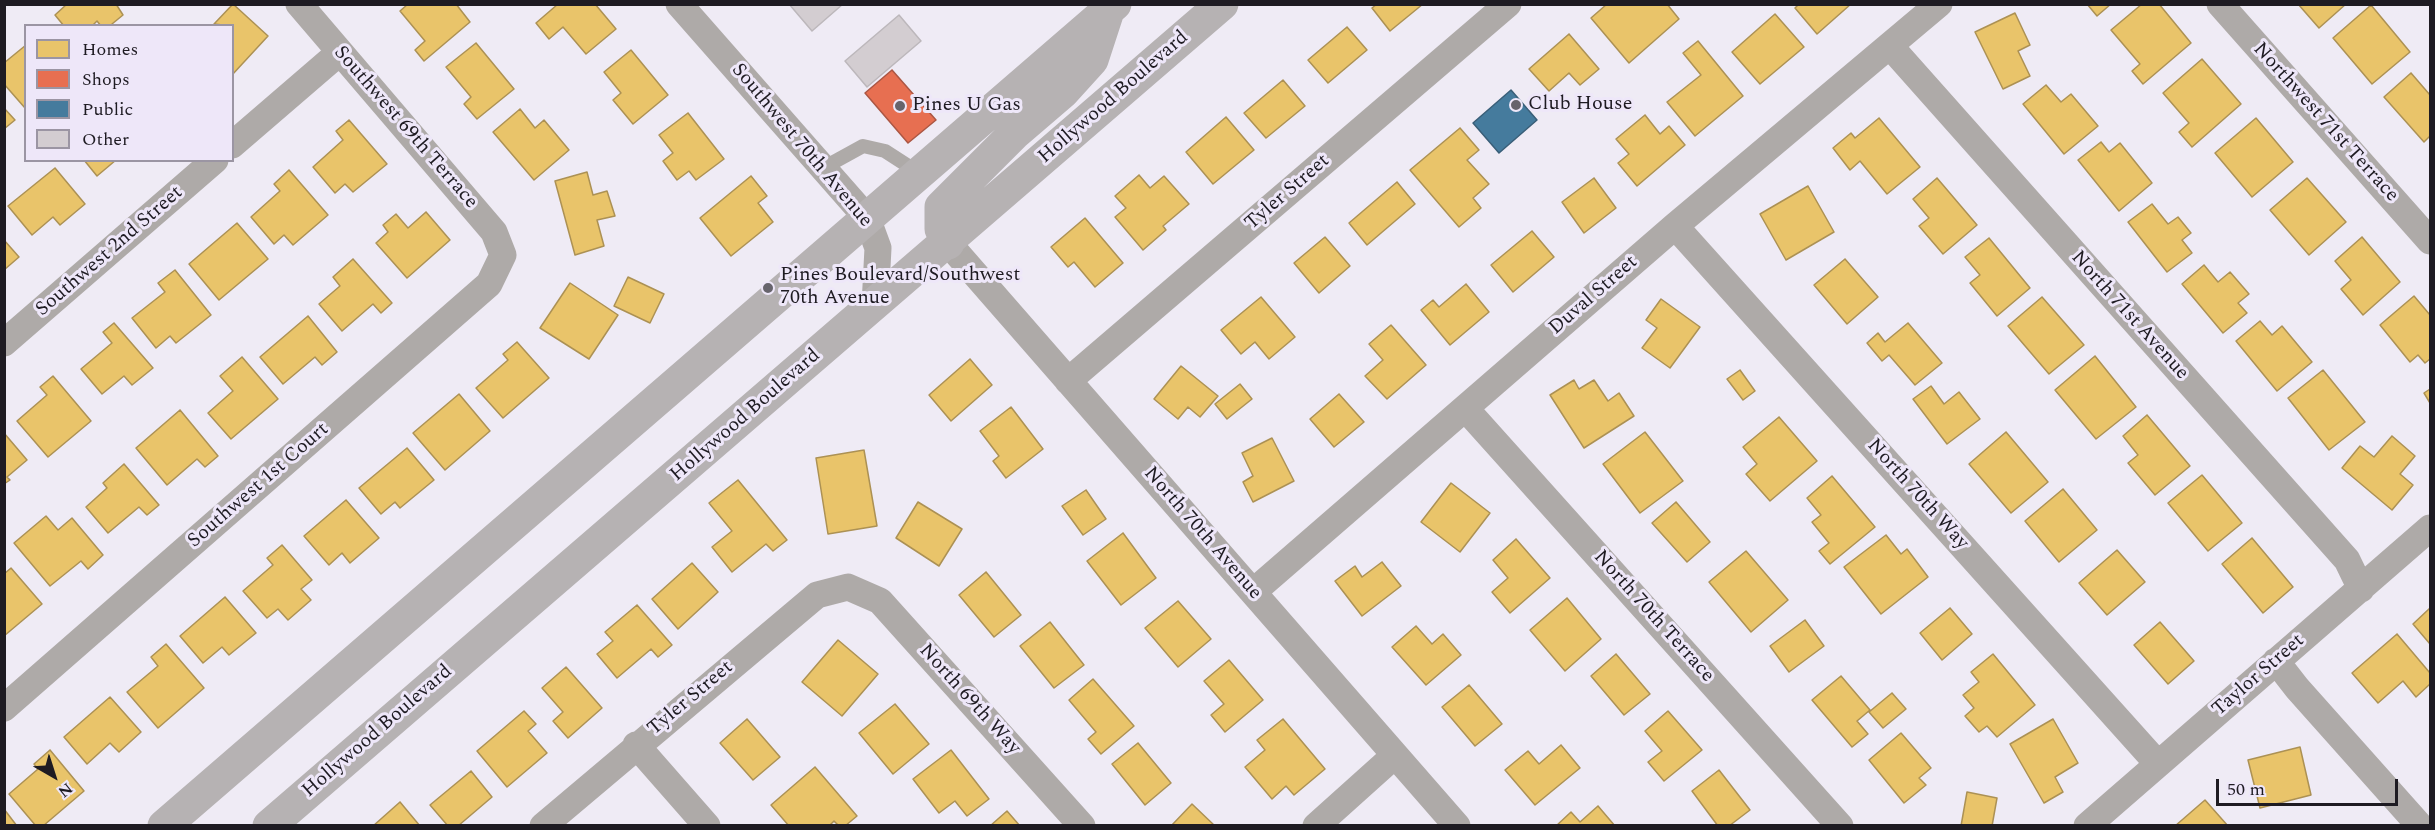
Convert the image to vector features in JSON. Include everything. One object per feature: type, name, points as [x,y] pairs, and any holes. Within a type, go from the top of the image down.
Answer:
[{"type":"highway","name":"Hollywood Boulevard","points":[[269,825],[948,243],[1222,4]]},
{"type":"highway","points":[[948,243],[941,229],[941,207],[1014,134],[1063,93],[1092,60],[1112,7]]},
{"type":"highway","points":[[164,825],[1112,7]]},
{"type":"street","name":"Southwest 69th Terrace","points":[[299,4],[494,232],[503,255]]},
{"type":"street","name":"Southwest 70th Avenue","points":[[679,4],[867,218],[878,248],[875,305]]},
{"type":"street","name":"Tyler Street","points":[[1068,381],[1508,4]]},
{"type":"street","name":"Duval Street","points":[[1253,592],[1675,226],[1939,4]]},
{"type":"street","name":"Northwest 71st Terrace","points":[[2220,4],[2430,241]]},
{"type":"street","name":"North 71st Avenue","points":[[1890,46],[2347,560],[2361,589]]},
{"type":"street","points":[[234,143],[340,52]]},
{"type":"street","name":"Southwest 2nd Street","points":[[4,343],[213,162]]},
{"type":"street","name":"North 70th Way","points":[[1675,226],[2158,764]]},
{"type":"street","name":"North 70th Avenue","points":[[948,243],[1394,756],[1457,825]]},
{"type":"street","name":"Southwest 1st Court","points":[[4,708],[489,284],[503,255]]},
{"type":"street","name":"North 70th Terrace","points":[[1465,408],[1840,825]]},
{"type":"street","name":"Taylor Street","points":[[2087,825],[2430,528]]},
{"type":"street","name":"Tyler Street","points":[[543,825],[817,595],[848,587]]},
{"type":"street","name":"North 69th Way","points":[[848,587],[880,601],[1082,825]]},
{"type":"street","points":[[2276,661],[2297,688],[2420,825]]},
{"type":"street","points":[[636,746],[707,825]]},
{"type":"street","points":[[1316,825],[1394,756]]},
{"type":"lane","points":[[823,168],[863,146],[885,151],[919,173]]},
{"type":"building: Homes","points":[[67,4],[116,4],[123,15],[112,24],[99,24],[97,21],[94,24],[62,24],[55,15]]},
{"type":"building: Homes","points":[[233,4],[268,36],[234,73],[234,24],[214,24]]},
{"type":"building: Homes","points":[[408,4],[456,4],[470,22],[424,61],[415,50],[425,41],[400,11]]},
{"type":"building: Homes","points":[[558,4],[595,4],[616,29],[586,54],[563,27],[549,39],[536,23]]},
{"type":"building: Homes","points":[[1377,4],[1423,4],[1390,31],[1372,8]]},
{"type":"building: Homes","points":[[1607,4],[1667,4],[1679,19],[1629,63],[1591,18]]},
{"type":"building: Homes","points":[[1799,4],[1851,4],[1817,34],[1795,8]]},
{"type":"building: Homes","points":[[2087,4],[2111,4],[2097,16]]},
{"type":"building: Homes","points":[[2142,4],[2159,4],[2191,43],[2143,84],[2132,71],[2140,64],[2111,30]]},
{"type":"building: Homes","points":[[2298,4],[2346,4],[2319,28]]},
{"type":"building: Homes","points":[[2371,5],[2410,52],[2372,84],[2333,38]]},
{"type":"building: Homes","points":[[2015,13],[2030,45],[2018,51],[2030,76],[2003,89],[1975,32]]},
{"type":"building: Homes","points":[[1775,14],[1804,47],[1760,84],[1732,52]]},
{"type":"building: Homes","points":[[1347,27],[1367,50],[1328,83],[1308,60]]},
{"type":"building: Homes","points":[[1569,34],[1599,69],[1580,85],[1569,73],[1549,91],[1529,69]]},
{"type":"building: Homes","points":[[1698,41],[1743,96],[1695,136],[1667,102],[1701,75],[1683,53]]},
{"type":"building: Homes","points":[[476,43],[514,89],[477,119],[464,104],[471,97],[446,67]]},
{"type":"building: Homes","points":[[24,47],[24,107],[4,84],[4,63]]},
{"type":"building: Homes","points":[[631,50],[668,95],[633,124],[613,100],[621,93],[604,72]]},
{"type":"building: Homes","points":[[2202,59],[2241,104],[2192,147],[2179,132],[2189,123],[2163,93]]},
{"type":"building: Homes","points":[[2411,73],[2430,95],[2430,136],[2424,142],[2384,97]]},
{"type":"building: Homes","points":[[1283,80],[1305,106],[1266,138],[1244,113]]},
{"type":"building: Homes","points":[[2046,85],[2061,102],[2071,94],[2098,126],[2064,154],[2023,104]]},
{"type":"building: Homes","points":[[4,108],[15,120],[4,129]]},
{"type":"building: Homes","points":[[520,109],[535,128],[544,120],[569,150],[534,180],[493,132]]},
{"type":"building: Homes","points":[[688,113],[724,159],[696,180],[689,171],[677,180],[663,161],[673,153],[659,135]]},
{"type":"building: Homes","points":[[1645,115],[1660,134],[1669,126],[1685,145],[1637,186],[1618,163],[1629,154],[1616,139]]},
{"type":"building: Homes","points":[[1226,117],[1254,150],[1213,184],[1186,152]]},
{"type":"building: Homes","points":[[1879,118],[1920,167],[1887,194],[1860,161],[1850,170],[1833,148],[1851,133],[1855,138]]},
{"type":"building: Homes","points":[[2256,118],[2293,162],[2252,197],[2215,153]]},
{"type":"building: Homes","points":[[349,120],[387,164],[353,192],[345,184],[335,193],[313,167],[343,140],[336,131]]},
{"type":"building: Homes","points":[[1460,128],[1479,150],[1467,160],[1489,184],[1473,198],[1481,208],[1459,227],[1410,170]]},
{"type":"building: Homes","points":[[2101,142],[2109,152],[2120,143],[2152,183],[2119,211],[2078,160]]},
{"type":"building: Homes","points":[[86,162],[114,162],[97,176]]},
{"type":"building: Homes","points":[[55,168],[85,204],[60,225],[53,217],[32,235],[8,206]]},
{"type":"building: Homes","points":[[289,170],[328,215],[293,245],[284,235],[274,244],[251,217],[280,191],[274,184]]},
{"type":"building: Homes","points":[[587,172],[593,195],[607,191],[615,216],[597,220],[604,246],[575,255],[555,181]]},
{"type":"building: Homes","points":[[1139,175],[1150,188],[1164,176],[1189,204],[1163,226],[1166,230],[1143,250],[1115,217],[1126,208],[1115,196]]},
{"type":"building: Homes","points":[[751,176],[767,196],[758,203],[773,222],[731,256],[700,218]]},
{"type":"building: Homes","points":[[1594,178],[1616,208],[1584,233],[1562,202]]},
{"type":"building: Homes","points":[[1937,178],[1977,225],[1943,254],[1919,226],[1929,218],[1913,199]]},
{"type":"building: Homes","points":[[2307,178],[2346,222],[2309,255],[2270,210]]},
{"type":"building: Homes","points":[[1397,182],[1415,204],[1367,245],[1349,223]]},
{"type":"building: Homes","points":[[1808,186],[1834,232],[1786,260],[1760,214]]},
{"type":"building: Homes","points":[[2152,204],[2168,224],[2178,217],[2191,233],[2182,240],[2192,253],[2167,272],[2128,222]]},
{"type":"building: Homes","points":[[426,212],[450,240],[407,278],[376,243],[388,232],[383,225],[396,214],[408,228]]},
{"type":"building: Homes","points":[[1085,218],[1123,263],[1095,287],[1074,262],[1068,267],[1051,247]]},
{"type":"building: Homes","points":[[237,223],[268,259],[219,300],[189,264]]},
{"type":"building: Homes","points":[[1532,231],[1554,257],[1513,292],[1491,265]]},
{"type":"building: Homes","points":[[1325,237],[1350,266],[1319,293],[1294,263]]},
{"type":"building: Homes","points":[[2362,237],[2400,282],[2363,315],[2341,289],[2351,280],[2335,261]]},
{"type":"building: Homes","points":[[1989,238],[2030,288],[1997,316],[1970,283],[1980,275],[1965,257]]},
{"type":"building: Homes","points":[[4,240],[19,257],[4,270]]},
{"type":"building: Homes","points":[[353,259],[392,303],[381,313],[373,304],[342,331],[319,304],[340,286],[333,277]]},
{"type":"building: Homes","points":[[1845,259],[1878,297],[1847,324],[1814,285]]},
{"type":"building: Homes","points":[[2204,265],[2218,282],[2230,272],[2249,294],[2238,303],[2247,313],[2223,333],[2182,284]]},
{"type":"building: Homes","points":[[175,270],[211,315],[176,343],[170,336],[156,348],[132,318],[165,292],[158,283]]},
{"type":"building: Homes","points":[[628,277],[664,294],[650,323],[614,306]]},
{"type":"building: Homes","points":[[570,283],[618,315],[589,359],[540,328]]},
{"type":"building: Homes","points":[[1466,284],[1489,312],[1450,345],[1421,310],[1433,300],[1439,307]]},
{"type":"building: Homes","points":[[2414,296],[2430,315],[2430,359],[2425,363],[2418,355],[2410,362],[2380,325]]},
{"type":"building: Homes","points":[[1261,297],[1295,337],[1269,359],[1255,342],[1241,354],[1221,330]]},
{"type":"building: Homes","points":[[2042,297],[2084,345],[2049,374],[2008,326]]},
{"type":"building: Homes","points":[[1661,299],[1700,327],[1670,368],[1642,348],[1657,328],[1646,320]]},
{"type":"building: Homes","points":[[308,316],[337,352],[322,365],[315,357],[283,384],[260,357]]},
{"type":"building: Homes","points":[[2260,321],[2272,335],[2282,326],[2312,362],[2277,391],[2236,341]]},
{"type":"building: Homes","points":[[114,323],[153,368],[132,385],[124,376],[102,394],[81,369],[112,343],[103,332]]},
{"type":"building: Homes","points":[[1908,323],[1942,363],[1915,385],[1889,355],[1882,361],[1867,343],[1878,333],[1885,342]]},
{"type":"building: Homes","points":[[1391,325],[1426,365],[1387,399],[1365,376],[1383,360],[1369,344]]},
{"type":"building: Homes","points":[[517,342],[549,378],[503,418],[476,388],[508,360],[503,354]]},
{"type":"building: Homes","points":[[2095,356],[2136,407],[2096,439],[2055,390]]},
{"type":"building: Homes","points":[[242,357],[278,399],[231,439],[208,413],[233,391],[220,376]]},
{"type":"building: Homes","points":[[970,359],[992,385],[951,421],[929,395]]},
{"type":"building: Homes","points":[[1181,366],[1218,396],[1200,417],[1188,407],[1178,419],[1154,399]]},
{"type":"building: Homes","points":[[1740,370],[1755,391],[1743,400],[1727,379]]},
{"type":"building: Homes","points":[[2323,370],[2365,422],[2329,450],[2288,398]]},
{"type":"building: Homes","points":[[53,376],[91,421],[48,457],[17,421],[47,395],[40,387]]},
{"type":"building: Homes","points":[[1574,380],[1579,389],[1594,380],[1608,401],[1619,393],[1634,416],[1584,448],[1550,395]]},
{"type":"building: Homes","points":[[1240,384],[1252,399],[1227,419],[1215,404]]},
{"type":"building: Homes","points":[[1931,386],[1944,404],[1959,392],[1980,419],[1947,444],[1913,399]]},
{"type":"building: Homes","points":[[2430,389],[2430,403],[2424,393]]},
{"type":"building: Homes","points":[[459,394],[490,431],[445,470],[413,433]]},
{"type":"building: Homes","points":[[1339,394],[1364,422],[1334,447],[1310,419]]},
{"type":"building: Homes","points":[[1011,407],[1043,449],[1006,478],[993,461],[999,456],[980,431]]},
{"type":"building: Homes","points":[[180,410],[218,456],[205,467],[197,459],[167,485],[136,448]]},
{"type":"building: Homes","points":[[2147,415],[2190,466],[2155,495],[2128,463],[2138,455],[2123,436]]},
{"type":"building: Homes","points":[[1779,417],[1817,461],[1770,501],[1746,474],[1757,464],[1743,447]]},
{"type":"building: Homes","points":[[1645,432],[1683,481],[1640,513],[1603,464]]},
{"type":"building: Homes","points":[[2006,432],[2048,482],[2011,513],[1969,464]]},
{"type":"building: Homes","points":[[4,433],[27,460],[7,477],[10,480],[4,484]]},
{"type":"building: Homes","points":[[2392,436],[2415,456],[2400,474],[2413,485],[2392,510],[2342,468],[2360,446],[2374,457]]},
{"type":"building: Homes","points":[[1272,438],[1294,481],[1253,502],[1243,482],[1253,476],[1242,453]]},
{"type":"building: Homes","points":[[407,448],[434,480],[400,508],[395,502],[381,514],[359,488]]},
{"type":"building: Homes","points":[[864,450],[877,526],[828,534],[816,458]]},
{"type":"building: Homes","points":[[124,464],[159,505],[147,515],[139,507],[108,533],[86,507],[107,488],[103,483]]},
{"type":"building: Homes","points":[[2202,475],[2242,523],[2208,551],[2168,503]]},
{"type":"building: Homes","points":[[1832,476],[1875,527],[1830,564],[1819,551],[1829,543],[1812,522],[1821,515],[1807,498]]},
{"type":"building: Homes","points":[[738,480],[787,540],[773,551],[766,544],[732,572],[712,547],[732,531],[709,503]]},
{"type":"building: Homes","points":[[1451,483],[1490,513],[1460,552],[1421,522]]},
{"type":"building: Homes","points":[[2063,489],[2097,530],[2059,562],[2025,521]]},
{"type":"building: Homes","points":[[1086,490],[1106,519],[1083,535],[1062,506]]},
{"type":"building: Homes","points":[[346,500],[379,538],[350,563],[342,553],[329,565],[304,536]]},
{"type":"building: Homes","points":[[918,502],[962,529],[939,566],[896,538]]},
{"type":"building: Homes","points":[[1676,502],[1710,542],[1687,562],[1652,523]]},
{"type":"building: Homes","points":[[46,516],[58,530],[72,518],[103,555],[88,569],[81,561],[50,586],[14,543]]},
{"type":"building: Homes","points":[[1123,533],[1156,578],[1121,605],[1087,561]]},
{"type":"building: Homes","points":[[1886,535],[1901,554],[1907,549],[1928,577],[1881,614],[1844,567]]},
{"type":"building: Homes","points":[[2252,538],[2293,587],[2263,613],[2222,564]]},
{"type":"building: Homes","points":[[1516,539],[1550,578],[1510,613],[1492,592],[1508,578],[1493,560]]},
{"type":"building: Homes","points":[[282,545],[312,580],[301,589],[311,600],[288,620],[278,609],[267,618],[243,591],[273,565],[267,558]]},
{"type":"building: Homes","points":[[2117,550],[2145,582],[2107,615],[2079,583]]},
{"type":"building: Homes","points":[[1746,551],[1788,600],[1751,632],[1709,582]]},
{"type":"building: Homes","points":[[1382,562],[1401,586],[1362,616],[1335,581],[1355,566],[1362,577]]},
{"type":"building: Homes","points":[[692,563],[718,592],[678,629],[652,599]]},
{"type":"building: Homes","points":[[11,568],[42,604],[4,636],[4,574]]},
{"type":"building: Homes","points":[[986,572],[1021,615],[994,637],[959,595]]},
{"type":"building: Homes","points":[[225,597],[256,633],[229,655],[222,647],[203,663],[180,636]]},
{"type":"building: Homes","points":[[1567,598],[1601,639],[1565,671],[1530,630]]},
{"type":"building: Homes","points":[[1178,601],[1211,639],[1178,667],[1145,628]]},
{"type":"building: Homes","points":[[637,605],[672,645],[658,657],[651,649],[617,678],[597,654],[613,641],[605,632]]},
{"type":"building: Homes","points":[[1950,608],[1972,634],[1942,660],[1920,633]]},
{"type":"building: Homes","points":[[2430,608],[2430,644],[2413,624]]},
{"type":"building: Homes","points":[[1805,620],[1824,646],[1789,672],[1770,646]]},
{"type":"building: Homes","points":[[1050,622],[1084,665],[1054,688],[1020,646]]},
{"type":"building: Homes","points":[[2160,622],[2194,661],[2168,684],[2134,645]]},
{"type":"building: Homes","points":[[1416,626],[1432,644],[1443,634],[1461,655],[1426,685],[1392,647]]},
{"type":"building: Homes","points":[[2397,634],[2430,673],[2430,684],[2416,697],[2403,681],[2378,703],[2352,673]]},
{"type":"building: Homes","points":[[838,640],[878,674],[842,716],[802,682]]},
{"type":"building: Homes","points":[[166,644],[204,688],[158,728],[127,692],[158,666],[151,657]]},
{"type":"building: Homes","points":[[1616,654],[1650,694],[1624,715],[1591,676]]},
{"type":"building: Homes","points":[[1993,654],[2035,705],[1997,737],[1987,726],[1979,732],[1965,716],[1974,708],[1963,695],[1979,682],[1971,672]]},
{"type":"building: Homes","points":[[1229,660],[1263,700],[1225,732],[1211,715],[1224,704],[1204,681]]},
{"type":"building: Homes","points":[[566,667],[602,708],[568,738],[553,721],[563,712],[542,688]]},
{"type":"building: Homes","points":[[1841,676],[1870,710],[1857,721],[1868,734],[1852,747],[1812,700]]},
{"type":"building: Homes","points":[[1093,679],[1134,726],[1101,754],[1088,739],[1096,732],[1069,700]]},
{"type":"building: Homes","points":[[1469,685],[1502,724],[1475,746],[1442,707]]},
{"type":"building: Homes","points":[[1892,693],[1906,709],[1883,728],[1869,712]]},
{"type":"building: Homes","points":[[110,697],[141,732],[119,752],[110,743],[87,764],[64,737]]},
{"type":"building: Homes","points":[[895,704],[929,744],[893,774],[859,733]]},
{"type":"building: Homes","points":[[524,711],[536,724],[528,731],[547,753],[507,787],[477,751]]},
{"type":"building: Homes","points":[[1668,711],[1702,750],[1664,781],[1648,762],[1662,751],[1645,731]]},
{"type":"building: Homes","points":[[747,719],[780,757],[753,780],[720,743]]},
{"type":"building: Homes","points":[[1283,719],[1325,769],[1294,795],[1286,786],[1272,799],[1245,767],[1265,750],[1257,740]]},
{"type":"building: Homes","points":[[2053,719],[2078,763],[2055,777],[2063,792],[2044,803],[2010,744]]},
{"type":"building: Homes","points":[[1901,733],[1931,768],[1919,778],[1926,785],[1904,803],[1869,760]]},
{"type":"building: Homes","points":[[1138,743],[1171,783],[1145,805],[1112,764]]},
{"type":"building: Homes","points":[[1561,745],[1580,768],[1535,805],[1505,770],[1528,751],[1539,764]]},
{"type":"building: Homes","points":[[2300,747],[2311,795],[2260,808],[2248,760]]},
{"type":"building: Homes","points":[[50,750],[84,791],[43,826],[36,826],[9,794],[38,769],[34,764]]},
{"type":"building: Homes","points":[[951,750],[989,799],[967,816],[955,801],[939,813],[913,779]]},
{"type":"building: Homes","points":[[815,767],[857,816],[845,826],[839,826],[834,821],[829,826],[789,826],[771,805]]},
{"type":"building: Homes","points":[[1719,770],[1750,810],[1729,826],[1718,826],[1692,791]]},
{"type":"building: Homes","points":[[471,771],[492,797],[458,826],[448,826],[430,805]]},
{"type":"building: Homes","points":[[1967,792],[1997,798],[1992,826],[1961,826]]},
{"type":"building: Homes","points":[[2205,800],[2228,826],[2175,826]]},
{"type":"building: Homes","points":[[400,802],[420,826],[373,826]]},
{"type":"building: Homes","points":[[1192,804],[1215,826],[1171,826]]},
{"type":"building: Homes","points":[[1598,806],[1615,826],[1556,826],[1571,812],[1580,822]]},
{"type":"building: Homes","points":[[4,809],[17,826],[4,826]]},
{"type":"building: Homes","points":[[1007,811],[1020,826],[990,826]]},
{"type":"building: Shops","points":[[892,70],[936,120],[908,143],[865,93]]},
{"type":"building: Public","points":[[1511,90],[1537,120],[1499,153],[1473,123]]},
{"type":"building: Other","points":[[789,4],[843,4],[812,31]]},
{"type":"building: Other","points":[[899,15],[921,41],[867,87],[845,61]]},
{"type":"place","name":"Club House","points":[[1516,105]]},
{"type":"place","name":"Pines U Gas","points":[[900,106]]},
{"type":"place","name":"Pines Boulevard/Southwest 70th Avenue","points":[[768,288]]}]
